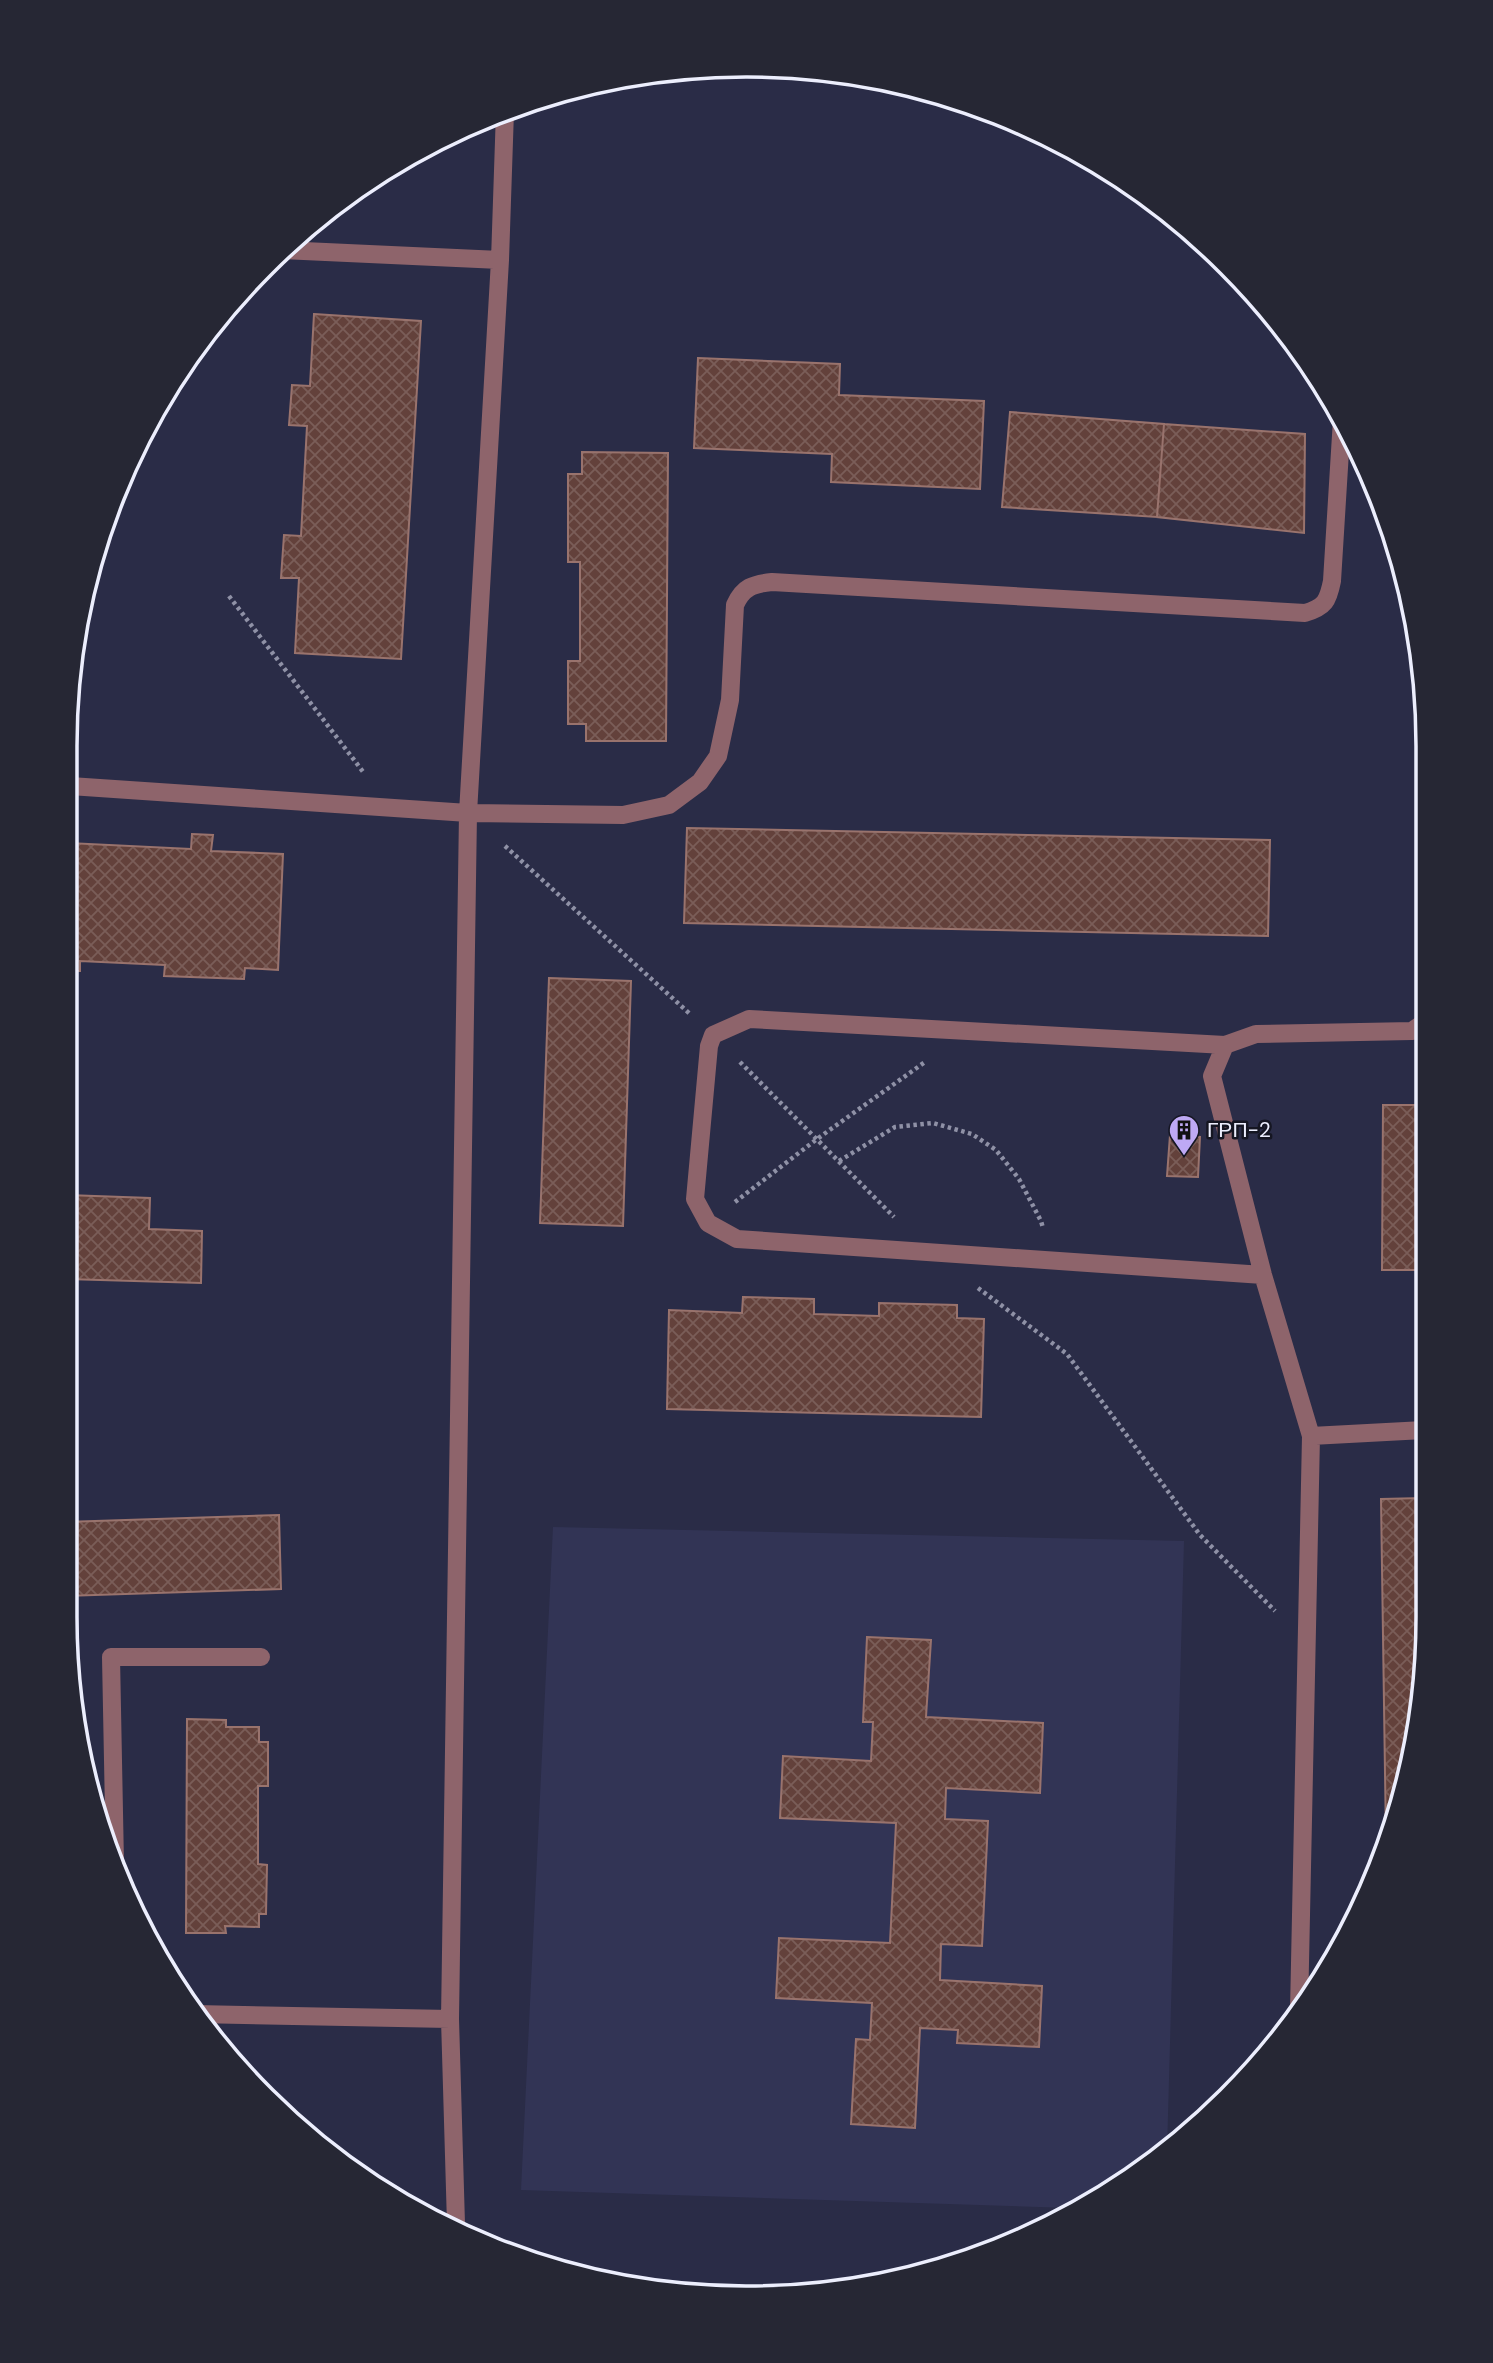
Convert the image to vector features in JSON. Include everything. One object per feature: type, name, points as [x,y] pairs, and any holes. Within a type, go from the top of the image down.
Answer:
[{"type":"lane","points":[[456,2220],[450,2019],[468,813],[500,260],[505,123]]},
{"type":"lane","points":[[297,251],[500,260]]},
{"type":"lane","points":[[77,786],[468,813],[623,815],[669,805],[700,782],[718,756],[730,699],[735,605],[740,594],[756,584],[786,583],[1305,613],[1320,609],[1329,597],[1341,439]]},
{"type":"lane","points":[[1263,1275],[737,1239],[708,1223],[695,1199],[709,1046],[713,1035],[749,1019],[1225,1045],[1256,1034],[1412,1031],[1416,1028]]},
{"type":"lane","points":[[1225,1045],[1212,1076],[1263,1275],[1311,1436],[1299,1993]]},
{"type":"lane","points":[[1311,1436],[1416,1430]]},
{"type":"lane","points":[[114,1836],[111,1657],[261,1657]]},
{"type":"lane","points":[[208,2014],[450,2019]]},
{"type":"path","points":[[229,596],[390,807]]},
{"type":"path","points":[[708,1223],[817,1139],[969,1031]]},
{"type":"path","points":[[839,1161],[895,1127],[933,1124],[972,1134],[996,1150],[1019,1179],[1041,1221],[1049,1260]]},
{"type":"shaded area","points":[[553,1527],[1184,1541],[1167,2137],[1118,2173],[1060,2208],[521,2190]]},
{"type":"building","points":[[314,314],[421,321],[401,659],[295,653],[299,578],[281,578],[284,535],[301,536],[307,426],[289,425],[292,385],[310,386]]},
{"type":"building","points":[[698,358],[840,364],[839,395],[984,401],[980,489],[831,482],[832,454],[694,448]]},
{"type":"building","points":[[1010,412],[1164,424],[1157,517],[1002,507]]},
{"type":"building","points":[[1164,424],[1305,434],[1304,533],[1157,517]]},
{"type":"building","points":[[582,452],[668,453],[666,741],[586,741],[586,724],[568,724],[568,661],[580,661],[580,562],[568,562],[568,474],[582,474]]},
{"type":"building","points":[[687,828],[1270,840],[1268,936],[684,923]]},
{"type":"building","points":[[192,834],[213,835],[211,851],[283,854],[278,970],[245,968],[244,979],[164,976],[165,965],[80,961],[80,971],[77,971],[77,843],[191,849]]},
{"type":"building","points":[[549,978],[631,981],[623,1226],[540,1223]]},
{"type":"building","points":[[1383,1105],[1416,1105],[1416,1270],[1382,1270]]},
{"type":"building","name":"ГРП-2","points":[[1170,1135],[1200,1137],[1198,1177],[1167,1176]]},
{"type":"building","points":[[77,1195],[150,1198],[149,1229],[202,1231],[201,1283],[77,1279]]},
{"type":"building","points":[[743,1297],[814,1299],[814,1314],[879,1316],[879,1303],[957,1305],[957,1318],[984,1319],[981,1417],[667,1409],[669,1310],[742,1313]]},
{"type":"building","points":[[1416,1498],[1415,1660],[1403,1747],[1386,1814],[1381,1499]]},
{"type":"building","points":[[279,1515],[281,1589],[77,1596],[77,1522]]},
{"type":"building","points":[[867,1637],[931,1640],[926,1717],[1043,1723],[1040,1793],[946,1788],[945,1819],[988,1821],[982,1946],[941,1944],[940,1980],[1042,1986],[1039,2047],[957,2043],[958,2030],[920,2028],[915,2128],[851,2124],[856,2039],[870,2040],[872,2003],[776,1998],[779,1938],[890,1943],[896,1823],[780,1818],[783,1756],[871,1761],[873,1722],[863,1722]]},
{"type":"building","points":[[187,1719],[226,1720],[226,1727],[259,1727],[259,1742],[268,1742],[268,1786],[258,1786],[258,1864],[267,1865],[266,1914],[259,1914],[259,1927],[225,1926],[226,1933],[186,1933]]},
{"type":"place","name":"ГРП-2","points":[[1184,1157]]}]
